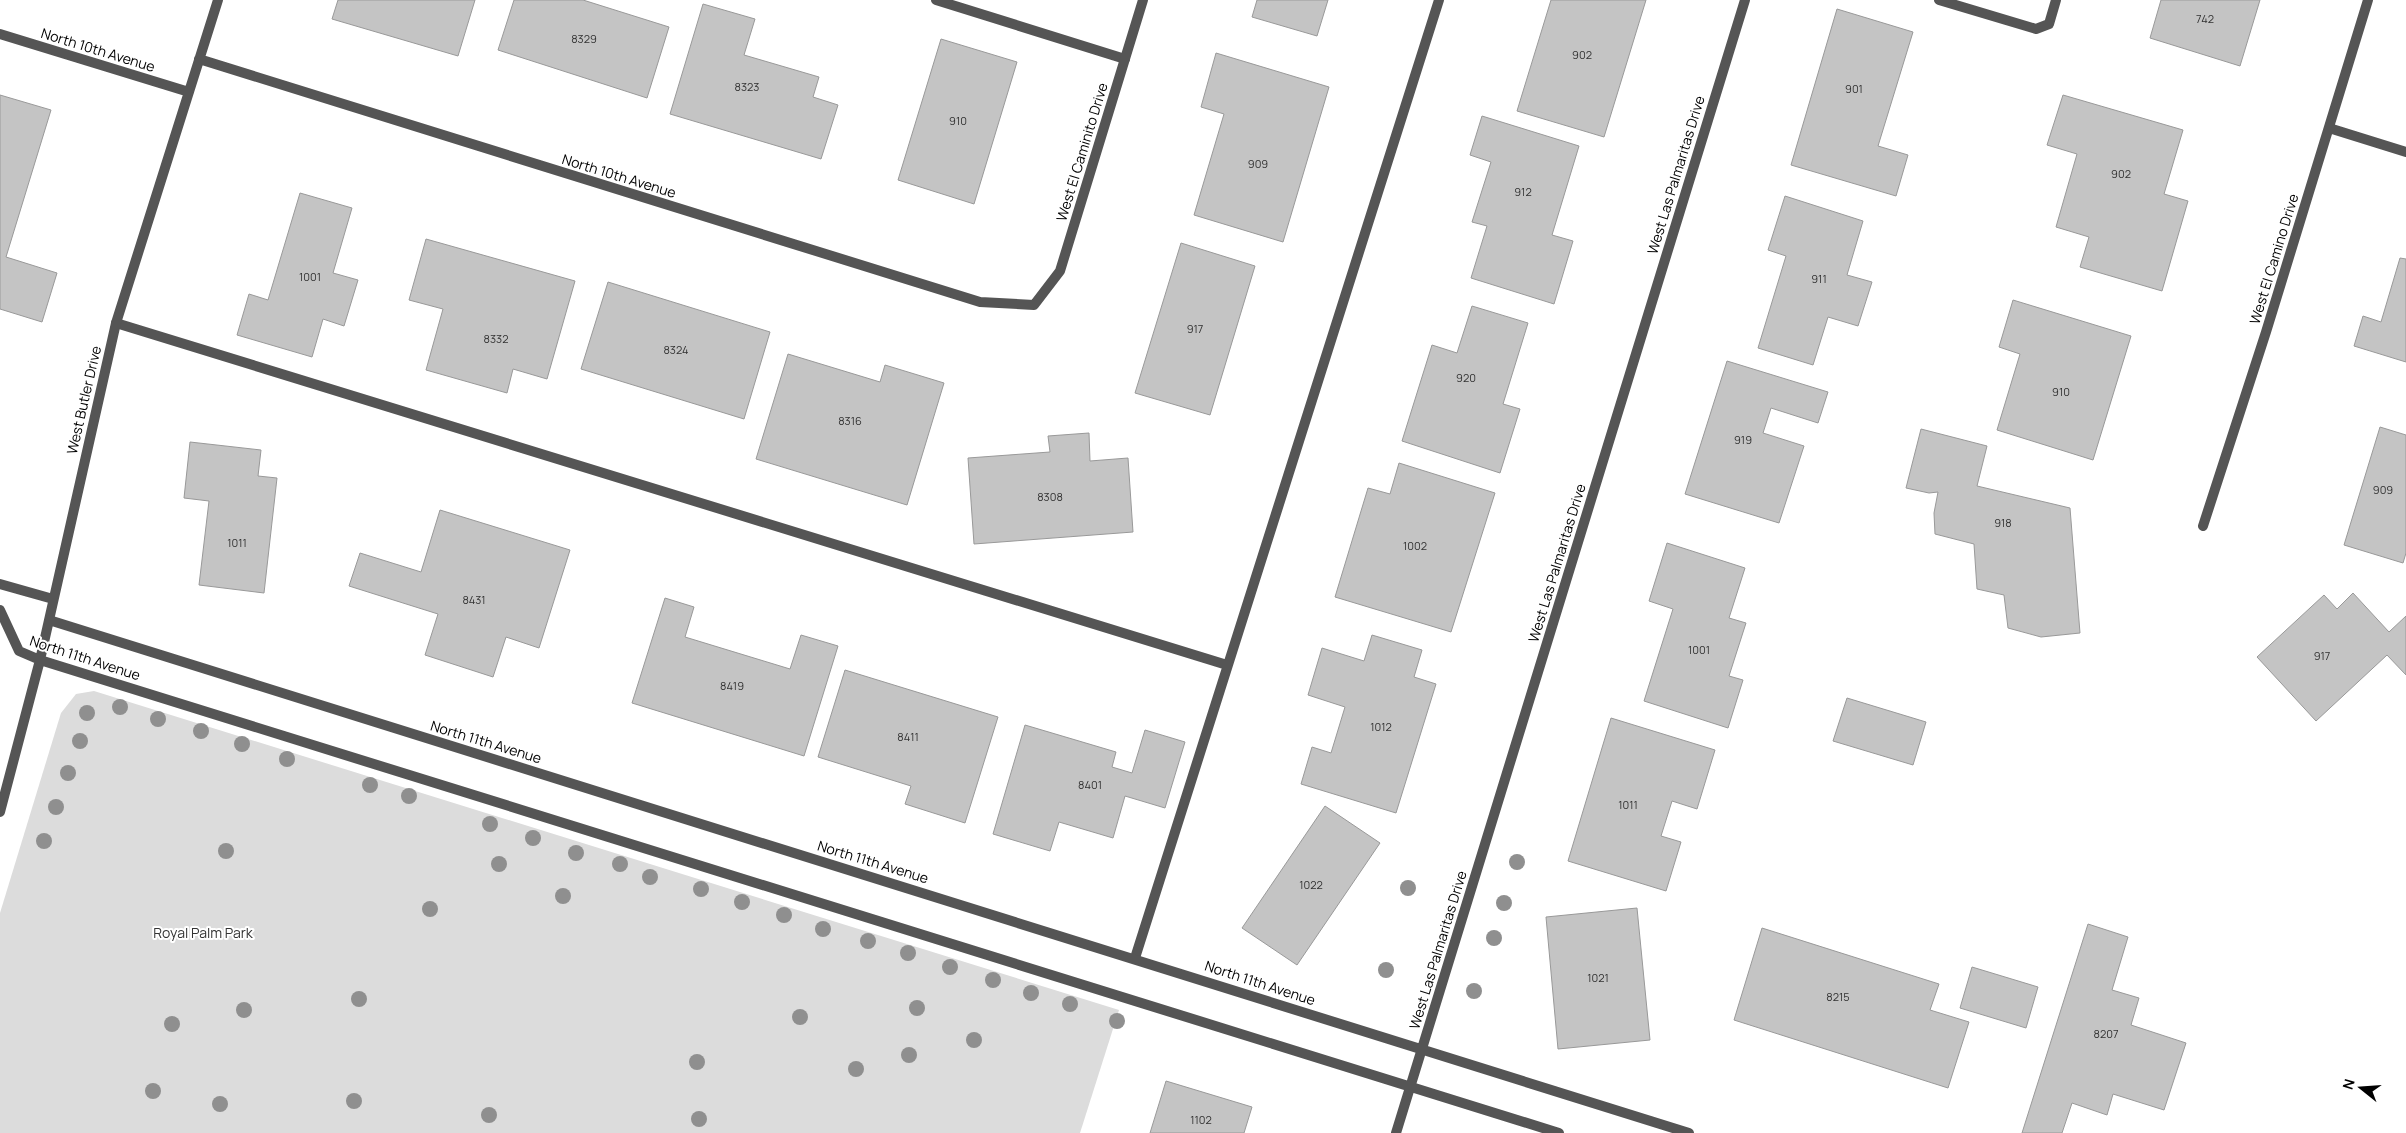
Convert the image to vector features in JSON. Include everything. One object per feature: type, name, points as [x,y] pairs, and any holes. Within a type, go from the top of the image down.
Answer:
[{"type":"street","name":"West Butler Drive","points":[[0,812],[40,660],[116,323],[218,0]]},
{"type":"street","points":[[936,0],[1125,59]]},
{"type":"street","name":"West El Caminito Drive","points":[[1034,305],[1060,271],[1144,0]]},
{"type":"street","points":[[1134,958],[1439,0]]},
{"type":"street","name":"West Las Palmaritas Drive","points":[[1396,1133],[1745,0]]},
{"type":"street","points":[[1939,0],[2036,29],[2049,24],[2056,0]]},
{"type":"street","name":"West El Camino Drive","points":[[2203,526],[2266,332],[2368,0]]},
{"type":"street","name":"North 10th Avenue","points":[[0,34],[189,92]]},
{"type":"street","name":"North 10th Avenue","points":[[199,60],[980,302],[1034,305]]},
{"type":"street","points":[[2329,128],[2406,152]]},
{"type":"street","points":[[116,323],[1227,665]]},
{"type":"street","points":[[0,584],[53,599]]},
{"type":"street","name":"North 11th Avenue","points":[[0,610],[19,651],[40,660],[1559,1133]]},
{"type":"street","name":"North 11th Avenue","points":[[48,620],[1689,1133]]},
{"type":"green space","name":"Royal Palm Park","points":[[94,691],[1119,1010],[1080,1133],[0,1133],[0,913],[61,713],[76,694]]},
{"type":"building","points":[[338,0],[475,0],[458,56],[332,19]]},
{"type":"building","points":[[514,0],[583,0],[669,27],[647,98],[498,50]]},
{"type":"building","points":[[1257,0],[1328,0],[1317,36],[1252,17]]},
{"type":"building","points":[[1551,0],[1646,0],[1604,137],[1517,111]]},
{"type":"building","points":[[2161,0],[2260,0],[2240,66],[2150,38]]},
{"type":"building","points":[[703,4],[755,19],[744,55],[819,77],[813,97],[838,105],[821,159],[670,114]]},
{"type":"building","points":[[1837,9],[1913,32],[1878,146],[1908,155],[1896,196],[1791,165]]},
{"type":"building","points":[[941,39],[1017,62],[974,204],[898,180]]},
{"type":"building","points":[[1216,53],[1329,87],[1283,242],[1194,215],[1224,114],[1201,107]]},
{"type":"building","points":[[0,95],[51,110],[6,257],[57,273],[42,322],[0,309]]},
{"type":"building","points":[[2063,95],[2183,130],[2164,194],[2188,201],[2162,291],[2080,267],[2089,237],[2056,227],[2077,154],[2047,145]]},
{"type":"building","points":[[1482,116],[1579,146],[1552,235],[1573,241],[1554,304],[1471,278],[1487,226],[1472,222],[1491,162],[1470,155]]},
{"type":"building","points":[[300,193],[352,208],[333,273],[358,280],[344,326],[323,319],[312,357],[237,335],[249,294],[268,300]]},
{"type":"building","points":[[1785,196],[1863,221],[1847,275],[1872,282],[1858,326],[1828,317],[1813,365],[1758,348],[1786,256],[1768,250]]},
{"type":"building","points":[[426,239],[575,281],[547,379],[513,369],[507,393],[426,370],[443,309],[409,300]]},
{"type":"building","points":[[1181,243],[1255,266],[1210,415],[1135,393]]},
{"type":"building","points":[[2400,258],[2406,259],[2406,362],[2354,346],[2363,316],[2381,322]]},
{"type":"building","points":[[608,282],[770,332],[744,419],[581,369]]},
{"type":"building","points":[[2013,300],[2131,336],[2093,460],[1997,430],[2020,354],[1999,347]]},
{"type":"building","points":[[1472,306],[1528,323],[1503,404],[1520,409],[1500,473],[1402,441],[1432,345],[1457,353]]},
{"type":"building","points":[[788,354],[880,382],[885,365],[944,383],[907,505],[756,459]]},
{"type":"building","points":[[1727,361],[1828,392],[1818,423],[1771,408],[1763,433],[1804,446],[1779,523],[1685,494]]},
{"type":"building","points":[[2380,427],[2406,435],[2406,553],[2403,563],[2344,545]]},
{"type":"building","points":[[1921,429],[1987,446],[1977,486],[2070,508],[2080,633],[2041,637],[2008,628],[2004,595],[1977,589],[1974,544],[1935,534],[1934,513],[1938,492],[1929,493],[1906,488]]},
{"type":"building","points":[[1089,433],[1090,461],[1128,458],[1133,532],[974,544],[968,458],[1050,452],[1048,436]]},
{"type":"building","points":[[190,442],[261,450],[258,476],[277,478],[264,593],[199,585],[209,501],[184,498]]},
{"type":"building","points":[[1399,463],[1495,493],[1451,632],[1335,597],[1368,488],[1390,494]]},
{"type":"building","points":[[440,510],[570,550],[539,648],[506,637],[493,677],[425,655],[438,614],[349,586],[360,553],[421,572]]},
{"type":"building","points":[[1667,543],[1745,568],[1729,618],[1746,623],[1729,676],[1743,680],[1728,728],[1644,701],[1673,609],[1649,601]]},
{"type":"building","points":[[2353,593],[2389,632],[2406,616],[2406,675],[2387,655],[2316,721],[2257,657],[2324,595],[2337,609]]},
{"type":"building","points":[[665,598],[694,607],[685,637],[790,669],[801,635],[838,646],[804,756],[632,703]]},
{"type":"building","points":[[1372,635],[1422,650],[1414,677],[1436,684],[1396,813],[1301,784],[1312,747],[1331,753],[1345,707],[1308,695],[1322,648],[1364,661]]},
{"type":"building","points":[[845,670],[998,717],[965,823],[905,804],[911,786],[818,757]]},
{"type":"building","points":[[1847,698],[1926,722],[1913,765],[1833,741]]},
{"type":"building","points":[[1611,718],[1715,750],[1697,809],[1672,801],[1661,836],[1681,842],[1666,891],[1568,861]]},
{"type":"building","points":[[1025,725],[1116,752],[1112,767],[1132,773],[1145,730],[1185,742],[1165,808],[1125,796],[1113,838],[1059,822],[1050,851],[993,834]]},
{"type":"building","points":[[1325,806],[1380,843],[1297,965],[1242,928]]},
{"type":"building","points":[[1637,908],[1650,1040],[1558,1049],[1546,917]]},
{"type":"building","points":[[2088,924],[2128,937],[2112,990],[2139,998],[2131,1025],[2186,1043],[2164,1110],[2113,1094],[2107,1115],[2072,1103],[2062,1133],[2022,1133]]},
{"type":"building","points":[[1762,928],[1939,984],[1930,1010],[1969,1022],[1948,1088],[1734,1020]]},
{"type":"building","points":[[1972,967],[2038,987],[2026,1028],[1960,1008]]},
{"type":"building","points":[[1166,1081],[1252,1107],[1244,1133],[1150,1133]]}]
